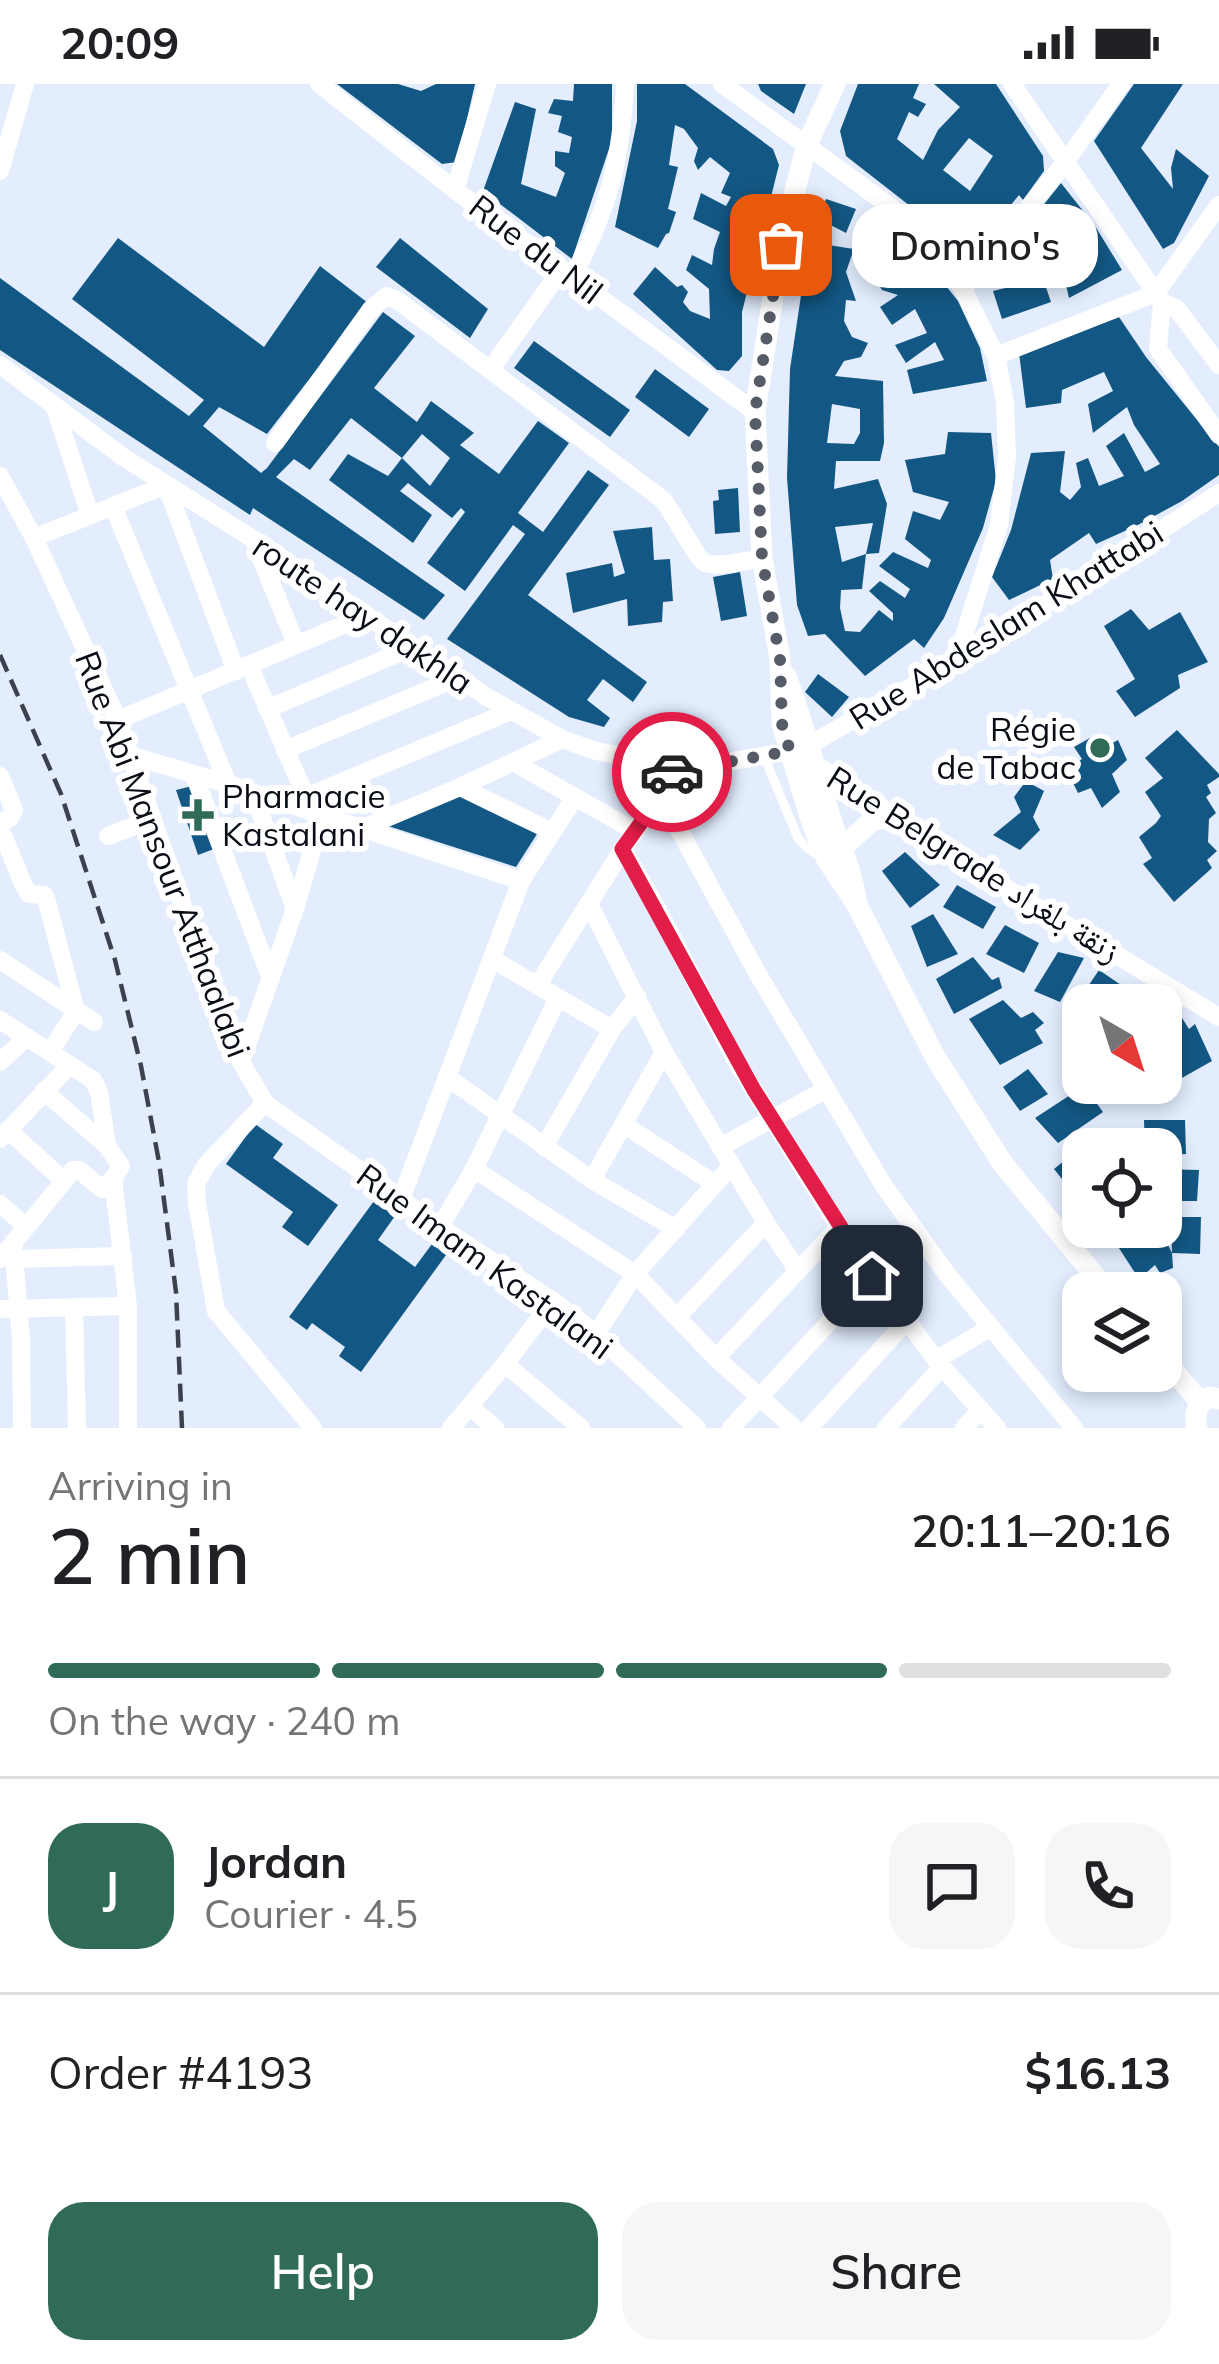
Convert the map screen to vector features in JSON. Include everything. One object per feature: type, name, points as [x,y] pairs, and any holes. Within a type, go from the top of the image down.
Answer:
[{"type":"street","points":[[0,168],[4,136],[25,84]]},
{"type":"street","name":"Rue du Nil","points":[[319,84],[755,412]]},
{"type":"street","points":[[455,190],[487,84]]},
{"type":"street","points":[[490,370],[595,234],[610,194],[621,139],[625,84]]},
{"type":"street","points":[[722,84],[891,207],[937,253],[963,289],[996,356],[1005,402],[1007,457],[999,525],[956,661]]},
{"type":"street","points":[[835,84],[807,144],[781,245],[755,412],[762,558],[780,659],[782,724],[805,753],[834,854],[853,875],[857,905],[934,1057],[1028,1197],[1090,1272]]},
{"type":"street","points":[[1012,84],[1159,297],[1178,309],[1219,365]]},
{"type":"street","points":[[963,289],[1120,84]]},
{"type":"street","points":[[1218,207],[1159,297],[1158,349],[1219,435]]},
{"type":"street","points":[[275,443],[370,309],[387,296],[663,500],[700,561],[709,565],[762,558]]},
{"type":"street","points":[[996,356],[1159,297]]},
{"type":"street","name":"route hay dakhla","points":[[0,365],[123,457],[457,677],[562,739],[614,755],[675,765],[805,753]]},
{"type":"street","points":[[52,403],[90,514]]},
{"type":"street","name":"Rue Abi Mansour Atthaalabi","points":[[0,476],[34,538],[118,720],[205,970],[241,1062],[265,1102]]},
{"type":"street","points":[[34,538],[166,485],[243,668],[268,709],[300,801]]},
{"type":"street","name":"Rue Abdeslam Khattabi","points":[[805,753],[1219,493]]},
{"type":"street","points":[[113,506],[228,784]]},
{"type":"street","points":[[253,539],[296,644]]},
{"type":"street","points":[[118,720],[367,615]]},
{"type":"street","points":[[268,709],[413,647]]},
{"type":"street","points":[[285,750],[457,677]]},
{"type":"street","points":[[300,801],[511,711]]},
{"type":"street","points":[[363,827],[562,739]]},
{"type":"street","name":"Rue Belgrade زنقة بلغراد","points":[[805,753],[958,859],[1219,1017]]},
{"type":"street","points":[[129,754],[253,793],[300,801],[322,816],[521,881]]},
{"type":"street","points":[[514,762],[635,831]]},
{"type":"street","points":[[537,986],[661,795],[675,765]]},
{"type":"street","points":[[194,775],[271,979]]},
{"type":"street","points":[[0,776],[4,822],[26,891],[46,898],[76,1011],[50,1052]]},
{"type":"street","points":[[460,787],[551,831]]},
{"type":"street","points":[[253,793],[295,909]]},
{"type":"street","points":[[661,795],[759,976],[884,1186],[946,1274],[1072,1427]]},
{"type":"street","points":[[401,1199],[521,881],[574,796]]},
{"type":"street","points":[[834,854],[872,821],[893,814]]},
{"type":"street","points":[[241,1062],[322,816]]},
{"type":"street","points":[[107,836],[153,819]]},
{"type":"street","points":[[622,849],[771,1120],[839,1227],[939,1364],[997,1428]]},
{"type":"street","points":[[590,906],[664,1052],[798,1271]]},
{"type":"street","points":[[2,957],[94,1022]]},
{"type":"street","points":[[492,959],[612,1029]]},
{"type":"street","points":[[544,1147],[612,1029],[637,997]]},
{"type":"street","points":[[440,1226],[474,1169],[559,998]]},
{"type":"street","points":[[0,1020],[97,1085],[107,1146],[117,1172],[128,1306],[128,1428]]},
{"type":"street","points":[[0,1061],[26,1038]]},
{"type":"street","points":[[592,1180],[664,1052]]},
{"type":"street","points":[[70,1065],[4,1134],[100,1188],[117,1172]]},
{"type":"street","points":[[447,1077],[592,1180],[676,1229]]},
{"type":"street","points":[[44,1090],[107,1146]]},
{"type":"street","points":[[720,1147],[825,1090]]},
{"type":"street","points":[[265,1102],[206,1165],[196,1184],[213,1304],[313,1428]]},
{"type":"street","name":"Rue Imam Kastalani","points":[[265,1102],[553,1301],[596,1334],[697,1428]]},
{"type":"street","points":[[623,1124],[715,1184]]},
{"type":"street","points":[[596,1334],[635,1274],[731,1166]]},
{"type":"street","points":[[474,1169],[635,1274],[716,1358],[794,1428]]},
{"type":"street","points":[[22,1428],[9,1309],[9,1254],[26,1226],[70,1175]]},
{"type":"street","points":[[0,1204],[26,1226]]},
{"type":"street","points":[[677,1318],[766,1223]]},
{"type":"street","points":[[716,1358],[839,1227]]},
{"type":"street","points":[[731,1428],[868,1270],[914,1228]]},
{"type":"street","points":[[9,1254],[122,1256]]},
{"type":"street","points":[[451,1428],[553,1301]]},
{"type":"street","points":[[9,1309],[128,1306]]},
{"type":"street","points":[[74,1308],[77,1428]]},
{"type":"street","points":[[809,1428],[906,1322]]},
{"type":"street","points":[[886,1428],[939,1364],[991,1327]]},
{"type":"street","points":[[506,1364],[580,1428]]},
{"type":"street","points":[[1182,1375],[1210,1401],[1195,1417],[1197,1428]]},
{"type":"street","points":[[470,1407],[494,1428]]},
{"type":"street","points":[[964,1428],[981,1410]]},
{"type":"lane","points":[[763,754],[798,838],[812,853],[834,854]]},
{"type":"building","points":[[337,84],[398,84],[421,91],[436,84],[475,84],[457,162],[442,164]]},
{"type":"building","points":[[574,84],[612,84],[612,140],[572,259],[483,191],[515,102],[536,109],[521,184],[556,197],[565,173],[555,166],[555,151],[569,153],[572,137],[558,132],[562,116],[548,113],[554,99],[573,101]]},
{"type":"building","points":[[637,84],[685,84],[773,149],[779,165],[742,312],[742,356],[729,371],[717,370],[633,294],[655,267],[688,292],[683,302],[690,311],[710,319],[709,289],[686,270],[692,255],[712,265],[720,232],[693,219],[701,193],[726,206],[731,197],[721,193],[730,173],[710,157],[698,170],[694,161],[698,148],[675,125],[669,165],[678,167],[668,209],[676,212],[669,233],[658,248],[615,227],[637,121]]},
{"type":"building","points":[[758,84],[806,84],[794,114]]},
{"type":"building","points":[[858,84],[919,84],[913,98],[926,104],[918,117],[909,112],[897,139],[923,160],[938,130],[960,107],[934,84],[996,84],[1043,156],[1044,171],[1023,200],[1019,195],[966,255],[846,156],[840,131]],"holes":[[[969,138],[993,156],[970,191],[943,170]]]},
{"type":"building","points":[[1134,84],[1183,84],[1141,148],[1173,189],[1176,149],[1209,176],[1174,243],[1163,249],[1094,141]]},
{"type":"building","points":[[1061,183],[1122,270],[1069,298],[1065,281],[1048,257],[1021,233]]},
{"type":"building","points":[[826,199],[856,209],[846,233],[817,218]]},
{"type":"building","points":[[880,219],[923,257],[958,301],[980,348],[987,381],[913,394],[907,370],[944,360],[935,342],[906,363],[895,345],[927,333],[915,309],[892,325],[880,307],[898,295],[882,290],[867,265],[878,258],[858,245]]},
{"type":"building","points":[[118,238],[264,347],[320,266],[368,303],[267,434],[219,407],[203,426],[261,473],[383,312],[415,336],[374,388],[417,422],[431,401],[474,433],[460,445],[499,474],[538,421],[569,443],[518,513],[543,532],[588,470],[609,485],[528,595],[647,682],[633,702],[603,679],[587,700],[610,718],[604,727],[569,717],[447,639],[525,534],[513,525],[465,591],[427,563],[465,512],[461,508],[452,518],[408,483],[400,491],[432,515],[413,543],[329,480],[348,454],[388,476],[402,458],[351,418],[310,470],[294,459],[276,477],[445,595],[424,620],[253,508],[250,515],[0,350],[0,278],[189,416],[204,400],[72,299]],"holes":[[[422,434],[450,458],[430,486],[402,458]]]},
{"type":"building","points":[[400,238],[488,309],[470,338],[376,267]]},
{"type":"building","points":[[809,242],[854,249],[846,272],[856,301],[846,300],[844,321],[852,337],[868,343],[861,357],[844,361],[835,376],[883,381],[884,443],[880,461],[836,461],[834,489],[878,479],[887,504],[879,553],[866,554],[862,589],[841,590],[845,631],[860,632],[879,610],[893,621],[893,613],[869,591],[880,581],[905,598],[910,589],[879,566],[893,552],[928,568],[931,560],[905,539],[913,511],[940,520],[949,502],[913,492],[905,460],[945,454],[948,432],[991,433],[996,481],[983,528],[944,618],[924,648],[914,639],[865,676],[825,634],[808,636],[797,605],[787,478],[790,369]],"holes":[[[832,404],[860,409],[860,433],[854,444],[827,443]],[[873,523],[866,554],[842,562],[835,527]]]},
{"type":"building","points":[[1021,243],[1036,258],[1051,302],[1002,319],[993,291],[1022,284],[1000,263]]},
{"type":"building","points":[[1119,317],[1219,447],[1219,475],[1182,501],[1096,544],[1089,533],[1050,560],[1053,579],[1009,600],[992,577],[1011,530],[1031,453],[1065,451],[1060,492],[1070,500],[1081,487],[1076,463],[1088,458],[1099,486],[1124,476],[1106,446],[1124,433],[1145,472],[1160,464],[1127,407],[1093,433],[1088,404],[1113,391],[1104,372],[1062,390],[1061,403],[1026,408],[1019,353]]},
{"type":"building","points":[[534,341],[630,410],[610,437],[514,368]]},
{"type":"building","points":[[655,369],[709,409],[689,437],[635,397]]},
{"type":"building","points":[[738,488],[740,532],[715,534],[713,501],[719,500],[718,490]]},
{"type":"building","points":[[652,527],[654,560],[670,559],[673,601],[663,602],[662,622],[628,626],[627,599],[573,613],[566,573],[612,563],[614,577],[625,573],[613,531]]},
{"type":"building","points":[[740,572],[747,616],[721,621],[713,577]]},
{"type":"building","points":[[1131,609],[1149,630],[1180,612],[1208,662],[1178,675],[1180,688],[1135,717],[1116,691],[1135,679],[1104,626]]},
{"type":"building","points":[[818,674],[849,697],[832,717],[805,692]]},
{"type":"building","points":[[1177,730],[1219,777],[1207,785],[1211,793],[1206,797],[1216,813],[1209,819],[1208,842],[1217,851],[1207,860],[1212,868],[1174,902],[1143,864],[1152,858],[1139,837],[1161,816],[1145,792],[1163,778],[1145,758]]},
{"type":"building","points":[[1097,734],[1105,747],[1118,740],[1127,760],[1112,774],[1120,792],[1102,808],[1091,788],[1078,793],[1066,769],[1082,759],[1074,747]]},
{"type":"building","points":[[1026,781],[1044,791],[1033,817],[1040,830],[1020,850],[993,835],[1021,812],[1014,797]]},
{"type":"building","points":[[192,786],[214,849],[198,855],[176,790]]},
{"type":"building","points":[[460,787],[537,834],[516,867],[388,826]]},
{"type":"building","points":[[905,852],[940,885],[910,908],[882,871]]},
{"type":"building","points":[[957,885],[996,907],[983,929],[943,907]]},
{"type":"building","points":[[933,914],[958,954],[927,967],[911,926]]},
{"type":"building","points":[[1005,925],[1039,943],[1024,973],[986,954]]},
{"type":"building","points":[[1058,952],[1084,958],[1070,984],[1062,984],[1060,1002],[1034,991]]},
{"type":"building","points":[[973,957],[992,980],[999,977],[1002,988],[954,1014],[936,979]]},
{"type":"building","points":[[1099,970],[1120,984],[1090,984]]},
{"type":"building","points":[[1003,1000],[1021,1018],[1033,1012],[1044,1023],[1035,1030],[1043,1043],[1000,1065],[969,1019]]},
{"type":"building","points":[[1182,1018],[1189,1029],[1195,1024],[1212,1061],[1182,1078]]},
{"type":"building","points":[[1028,1069],[1048,1094],[1020,1111],[1003,1087]]},
{"type":"building","points":[[1062,1100],[1062,1104],[1097,1104],[1103,1112],[1080,1128],[1062,1128],[1058,1143],[1035,1118]]},
{"type":"building","points":[[1144,1120],[1185,1120],[1186,1154],[1182,1154],[1182,1128],[1144,1128]]},
{"type":"building","points":[[255,1124],[283,1144],[273,1158],[338,1205],[308,1246],[282,1227],[293,1212],[226,1164]]},
{"type":"building","points":[[1182,1170],[1199,1170],[1197,1201],[1182,1201]]},
{"type":"building","points":[[374,1201],[395,1216],[378,1240],[415,1267],[432,1244],[446,1255],[361,1372],[339,1356],[345,1347],[312,1323],[307,1330],[289,1317]]},
{"type":"building","points":[[1182,1217],[1201,1217],[1200,1254],[1172,1253],[1172,1248],[1182,1248]]},
{"type":"building","points":[[1119,1248],[1170,1248],[1173,1268],[1159,1272],[1155,1265],[1147,1272],[1134,1272]]},
{"type":"railway","points":[[0,655],[61,794],[115,960],[141,1066],[176,1292],[182,1428]]},
{"type":"way so far","points":[[672,772],[675,765],[716,764],[790,751],[782,724],[780,659],[762,558],[755,412],[781,245]]},
{"type":"place","name":"Domino's","points":[[781,245]]},
{"type":"place","name":"Régie de Tabac","points":[[1100,748]]},
{"type":"place","name":"Pharmacie Kastalani","points":[[198,815]]},
{"type":"route","points":[[672,772],[622,849],[736,1060],[872,1276]]}]
